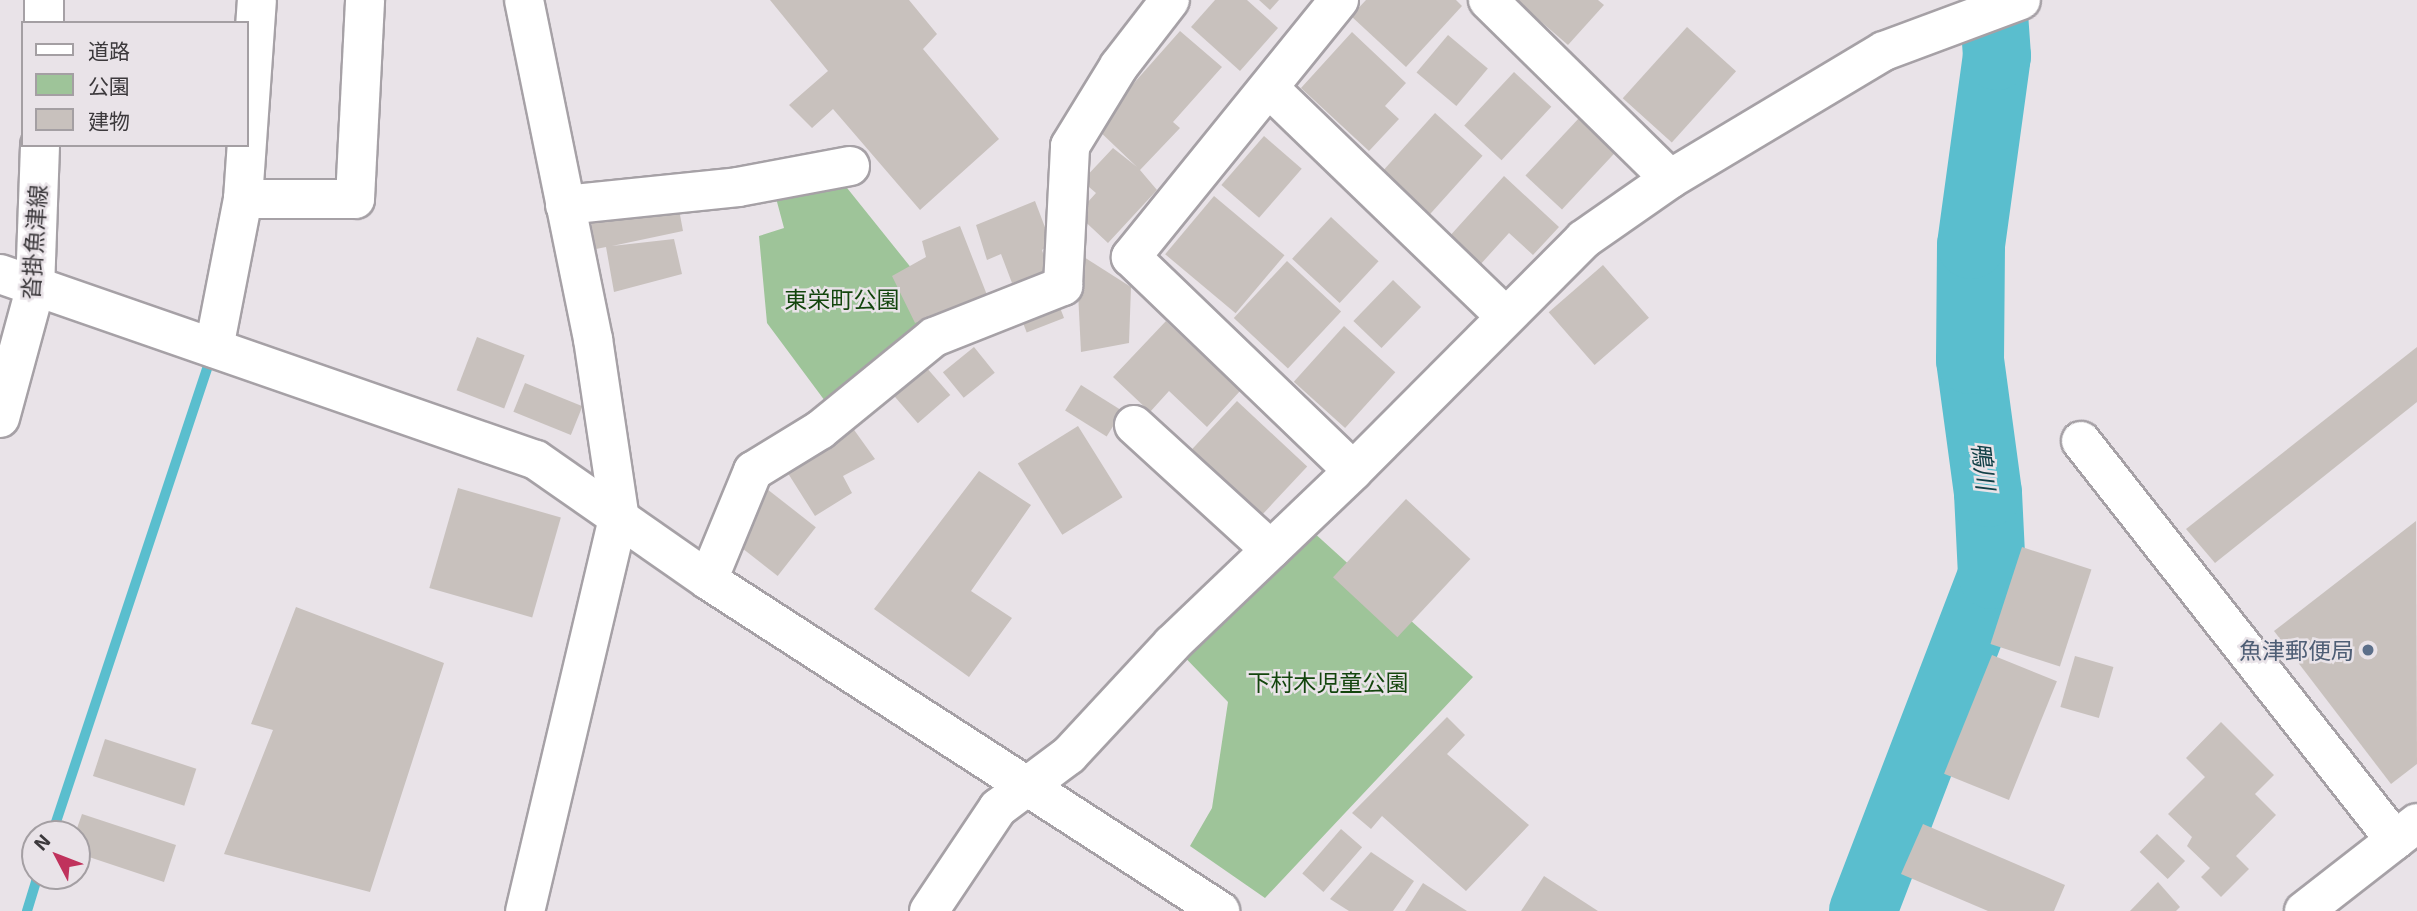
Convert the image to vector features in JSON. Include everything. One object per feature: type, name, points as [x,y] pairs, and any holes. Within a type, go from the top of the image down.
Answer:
[{"type":"street","points":[[44,0],[44,21]]},
{"type":"street","points":[[248,128],[257,0]]},
{"type":"street","points":[[243,199],[355,200],[365,0]]},
{"type":"street","points":[[524,0],[608,422],[619,514],[526,910]]},
{"type":"street","points":[[709,580],[753,471],[820,430],[934,337],[1063,286],[1070,146],[1119,66],[1170,0]]},
{"type":"street","points":[[1339,0],[1131,257],[1353,471]]},
{"type":"street","points":[[1488,0],[1670,179]]},
{"type":"street","points":[[929,911],[998,808],[1069,755],[1172,643],[1353,471],[1504,315],[1584,239],[1670,179],[1884,51],[1971,9],[2021,0]]},
{"type":"street","points":[[1269,88],[1504,315]]},
{"type":"street","name":"沓掛魚津線","points":[[0,418],[35,289],[40,147]]},
{"type":"street","points":[[214,348],[243,199],[247,147]]},
{"type":"street","points":[[565,205],[738,187],[850,166]]},
{"type":"street","points":[[0,274],[35,289],[536,460],[619,514],[709,580],[1220,911]]},
{"type":"street","points":[[1134,425],[1271,550]]},
{"type":"street","points":[[2081,441],[2406,831],[2304,911]]},
{"type":"green space","name":"東栄町公園","points":[[823,158],[949,315],[825,401],[767,323],[759,236],[784,228],[769,172]]},
{"type":"green space","name":"下村木児童公園","points":[[1301,521],[1473,677],[1265,898],[1190,846],[1212,808],[1228,702],[1172,644]]},
{"type":"building","points":[[770,0],[909,0],[937,34],[923,49],[999,139],[920,210],[833,109],[812,128],[789,105],[828,71]]},
{"type":"building","points":[[1215,0],[1247,0],[1278,28],[1240,71],[1191,27]]},
{"type":"building","points":[[1259,0],[1279,0],[1270,10]]},
{"type":"building","points":[[1366,0],[1456,0],[1462,6],[1406,67],[1351,16]]},
{"type":"building","points":[[1516,0],[1598,0],[1604,5],[1568,45]]},
{"type":"building","points":[[1687,27],[1736,71],[1672,143],[1623,98]]},
{"type":"building","points":[[1180,31],[1222,67],[1173,122],[1180,128],[1140,170],[1157,190],[1108,243],[1077,214],[1096,193],[1082,181],[1113,148],[1137,167],[1095,127]]},
{"type":"building","points":[[1352,32],[1406,83],[1385,106],[1399,119],[1369,151],[1301,88]]},
{"type":"building","points":[[1448,35],[1488,68],[1456,106],[1417,73]]},
{"type":"building","points":[[1514,72],[1551,107],[1502,160],[1464,125]]},
{"type":"building","points":[[1435,113],[1483,156],[1430,215],[1382,172]]},
{"type":"building","points":[[1580,117],[1617,151],[1562,210],[1525,176]]},
{"type":"building","points":[[1264,136],[1302,169],[1259,218],[1221,185]]},
{"type":"building","points":[[1504,176],[1559,227],[1533,255],[1509,233],[1479,266],[1448,238]]},
{"type":"building","points":[[1214,196],[1284,255],[1236,313],[1165,254]]},
{"type":"building","points":[[1035,201],[1051,243],[1042,250],[1049,271],[1012,283],[1001,254],[987,260],[976,225]]},
{"type":"building","points":[[678,204],[683,231],[612,246],[674,239],[682,274],[614,292],[606,247],[596,249],[591,222]]},
{"type":"building","points":[[1331,217],[1379,261],[1340,303],[1292,259]]},
{"type":"building","points":[[960,226],[987,295],[915,323],[892,276],[926,257],[922,241]]},
{"type":"building","points":[[1076,252],[1131,287],[1129,343],[1081,352]]},
{"type":"building","points":[[1287,261],[1341,311],[1288,369],[1234,318]]},
{"type":"building","points":[[1603,265],[1649,318],[1595,365],[1549,312]]},
{"type":"building","points":[[1393,280],[1421,307],[1381,348],[1353,321]]},
{"type":"building","points":[[1059,305],[1064,318],[1027,332],[1022,319]]},
{"type":"building","points":[[1166,321],[1240,391],[1207,427],[1169,391],[1150,412],[1113,377]]},
{"type":"building","points":[[1344,326],[1395,372],[1345,428],[1294,382]]},
{"type":"building","points":[[477,337],[525,355],[504,408],[457,390]]},
{"type":"building","points":[[974,347],[995,373],[964,398],[943,372]]},
{"type":"building","points":[[2417,347],[2417,402],[2215,563],[2186,529]]},
{"type":"building","points":[[926,367],[950,395],[918,423],[894,395]]},
{"type":"building","points":[[525,383],[582,406],[571,435],[513,412]]},
{"type":"building","points":[[1081,385],[1123,411],[1107,436],[1065,410]]},
{"type":"building","points":[[1237,401],[1307,466],[1261,516],[1191,451]]},
{"type":"building","points":[[1078,426],[1123,497],[1062,535],[1018,464]]},
{"type":"building","points":[[852,427],[875,459],[843,476],[852,493],[815,516],[784,467]]},
{"type":"building","points":[[979,471],[1031,505],[971,591],[1012,618],[969,677],[874,609]]},
{"type":"building","points":[[458,488],[561,517],[532,617],[429,588]]},
{"type":"building","points":[[767,489],[816,527],[778,576],[729,538]]},
{"type":"building","points":[[1406,499],[1470,559],[1397,637],[1333,577]]},
{"type":"building","points":[[2416,521],[2417,764],[2391,784],[2274,631]]},
{"type":"building","points":[[2022,547],[2091,570],[2060,667],[1990,644]]},
{"type":"building","points":[[296,607],[444,663],[370,892],[224,854],[273,730],[251,724]]},
{"type":"building","points":[[1992,655],[2057,681],[2009,800],[1944,774]]},
{"type":"building","points":[[2075,656],[2113,667],[2099,718],[2060,707]]},
{"type":"building","points":[[1447,717],[1465,735],[1447,754],[1529,825],[1466,891],[1382,816],[1371,829],[1352,813]]},
{"type":"building","points":[[2221,722],[2274,775],[2255,794],[2276,815],[2236,856],[2249,869],[2221,897],[2201,877],[2210,868],[2187,846],[2192,837],[2168,814],[2205,777],[2186,758]]},
{"type":"building","points":[[105,739],[196,769],[184,806],[93,776]]},
{"type":"building","points":[[82,814],[176,845],[164,882],[91,858],[91,820],[80,820]]},
{"type":"building","points":[[1923,824],[2065,885],[2054,911],[1988,911],[1901,874]]},
{"type":"building","points":[[1341,829],[1362,847],[1323,892],[1302,874]]},
{"type":"building","points":[[2157,834],[2185,861],[2168,879],[2140,852]]},
{"type":"building","points":[[1371,852],[1414,881],[1393,911],[1349,911],[1330,899]]},
{"type":"building","points":[[1544,876],[1598,911],[1521,911]]},
{"type":"building","points":[[2158,882],[2180,907],[2176,911],[2130,911]]},
{"type":"building","points":[[1423,883],[1467,911],[1405,911]]},
{"type":"waterway","name":"鴨川","points":[[1863,911],[1992,575],[1988,493],[1970,360],[1971,245],[1997,56],[1993,0]]},
{"type":"waterway","points":[[57,820],[212,354]]},
{"type":"waterway","points":[[27,911],[34,890]]},
{"type":"place","name":"魚津郵便局","points":[[2368,650]]}]
